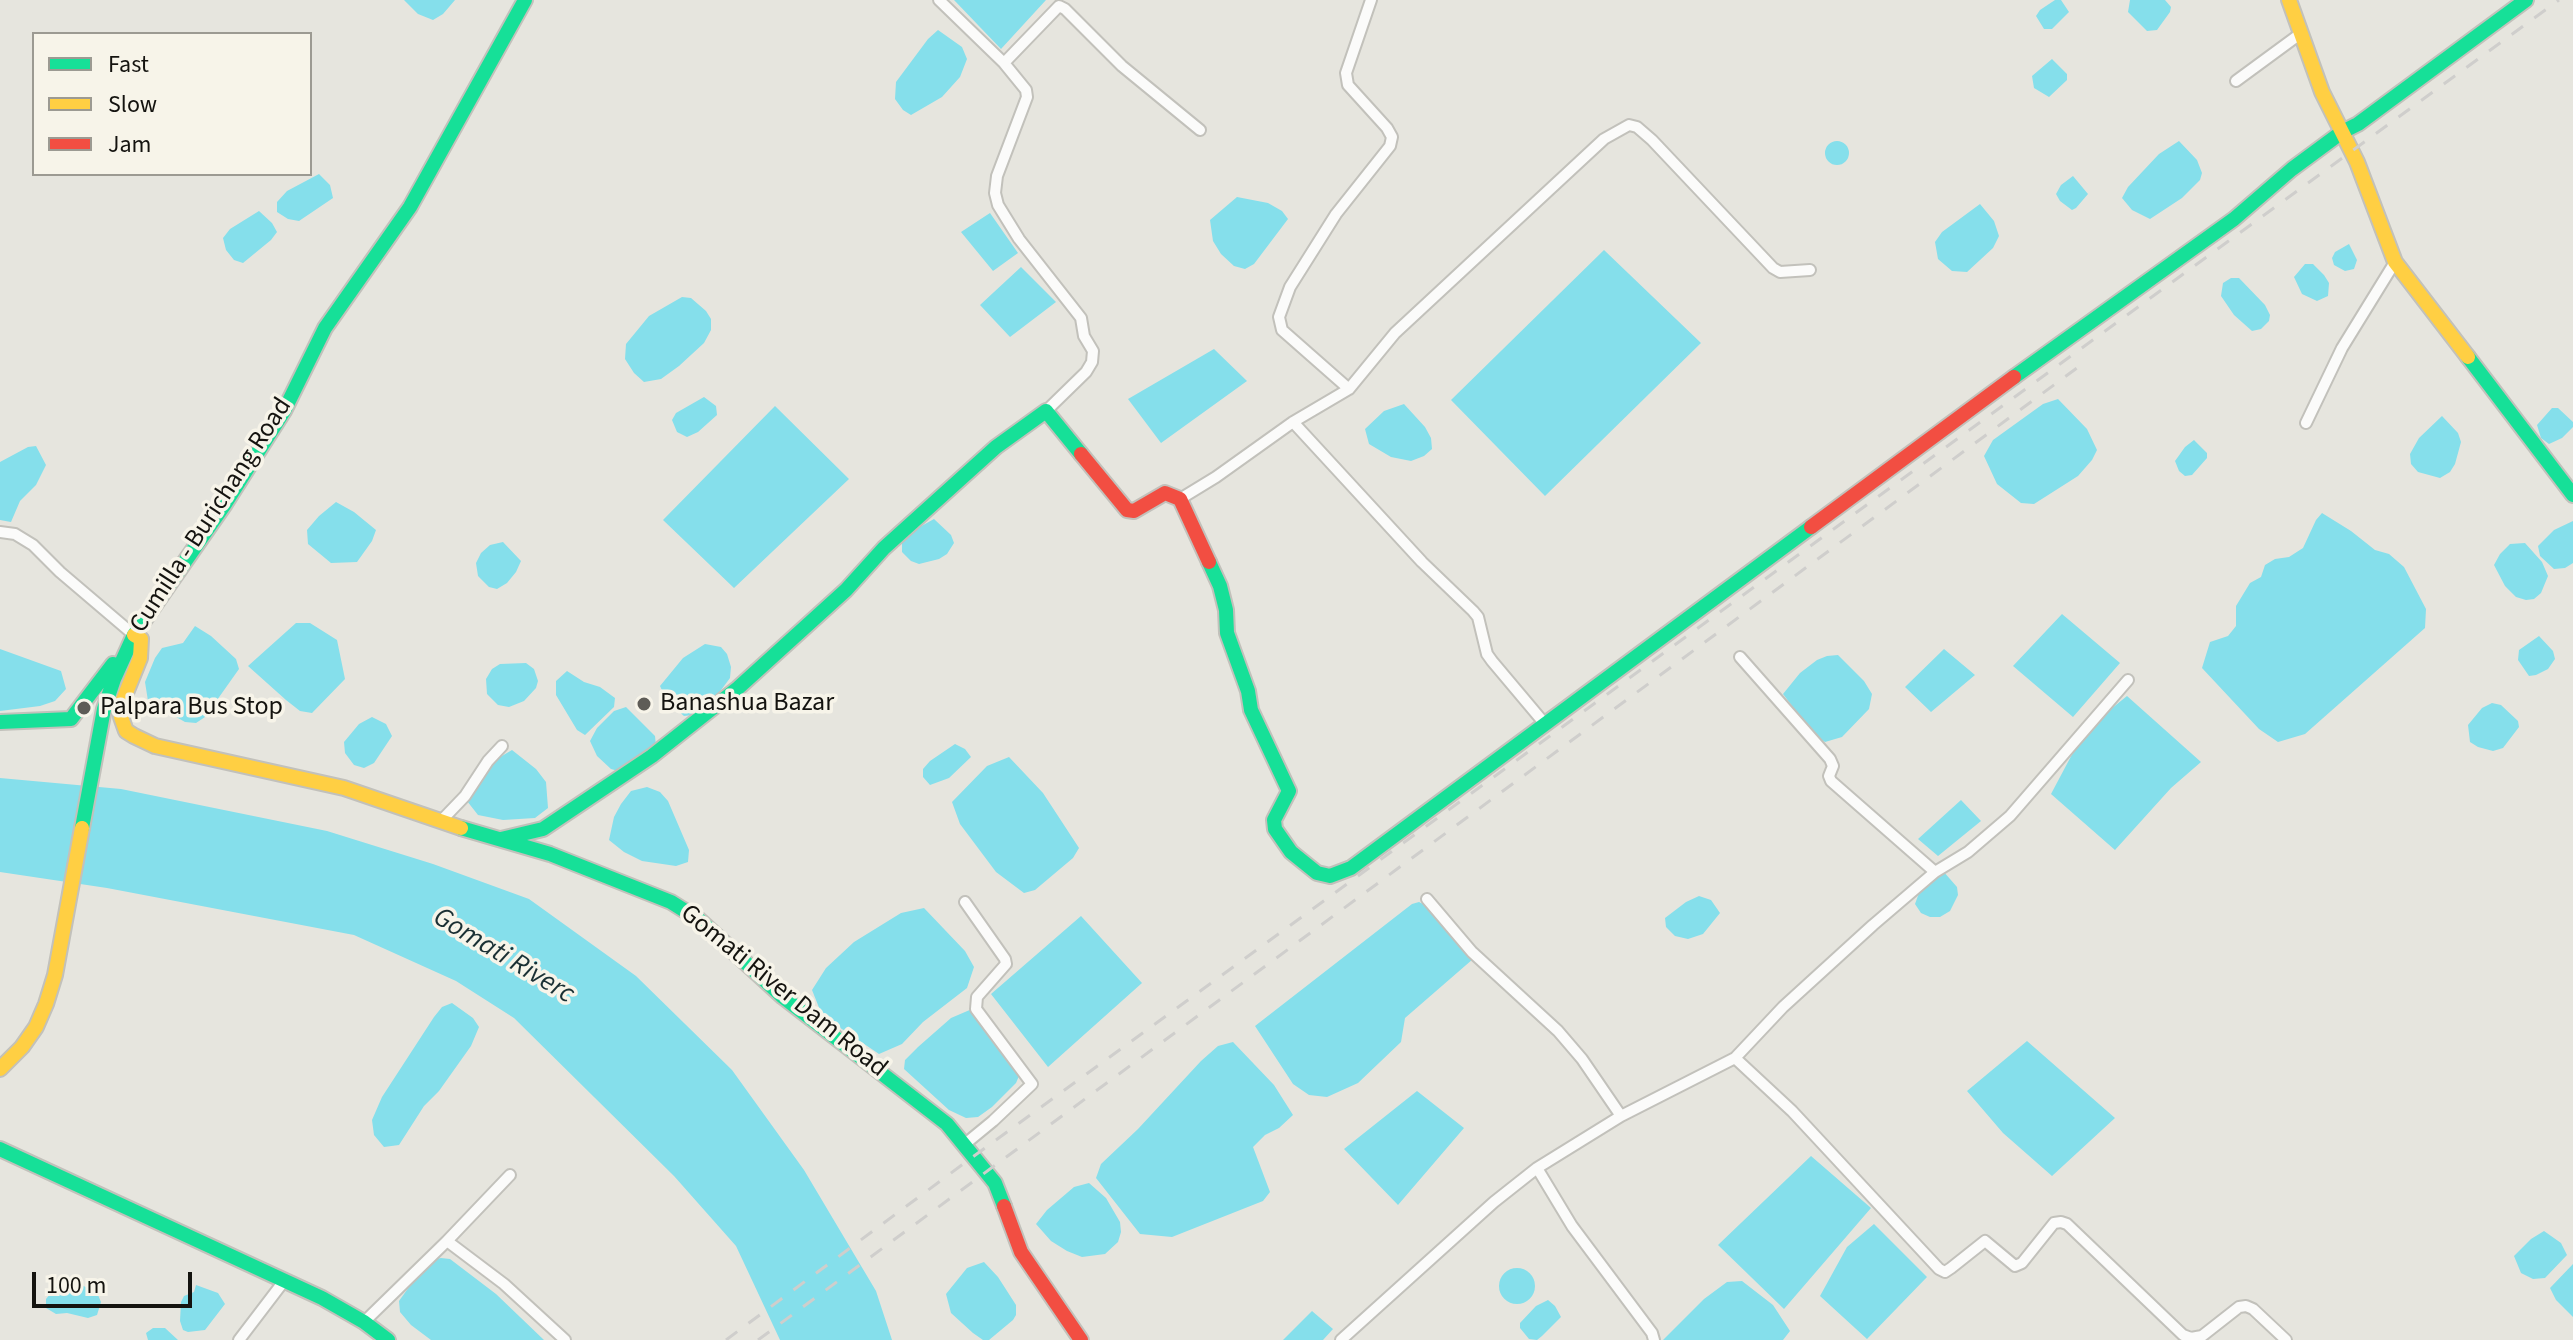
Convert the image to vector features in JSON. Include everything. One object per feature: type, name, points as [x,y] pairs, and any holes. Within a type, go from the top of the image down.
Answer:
[{"type":"street","name":"Cumilla - Burichang Road","points":[[0,1069],[36,1027],[55,975],[107,697],[134,635],[225,504],[284,411],[325,328],[410,207],[525,0]]},
{"type":"street","points":[[501,839],[543,829],[652,756],[738,688],[846,590],[884,548],[996,447],[1046,411],[1086,372],[1092,362],[1093,351],[1084,336],[1081,318],[1019,239],[998,205],[995,193],[997,176],[1027,97],[1026,90],[1004,63],[939,0]]},
{"type":"street","points":[[1349,389],[1282,330],[1279,317],[1290,287],[1336,214],[1390,146],[1392,137],[1387,128],[1348,85],[1346,73],[1371,0]]},
{"type":"street","points":[[2289,0],[2300,34],[2357,162],[2395,262],[2573,495]]},
{"type":"street","points":[[1046,411],[1127,510],[1134,511],[1165,493],[1180,499],[1220,586],[1227,633],[1248,691],[1251,710],[1289,791],[1274,820],[1275,829],[1291,852],[1317,873],[1330,876],[1351,868],[2098,315],[2234,219],[2292,169],[2342,132],[2358,124],[2526,0]]},
{"type":"street","points":[[1004,63],[1059,6],[1122,66],[1200,130]]},
{"type":"street","points":[[2236,81],[2300,34]]},
{"type":"street","points":[[1180,499],[1293,422],[1349,389],[1395,333],[1604,139],[1629,125],[1637,127],[1652,140],[1773,268],[1780,272],[1810,270]]},
{"type":"street","points":[[2306,423],[2342,348],[2395,262]]},
{"type":"street","points":[[1293,422],[1422,562],[1473,611],[1478,617],[1487,654],[1545,724]]},
{"type":"street","points":[[0,532],[15,534],[33,545],[134,635],[71,719],[0,722]]},
{"type":"street","name":"Gomati River Dam Road","points":[[134,635],[141,639],[140,658],[123,700],[121,717],[126,731],[134,736],[155,746],[344,788],[440,822],[550,854],[671,902],[698,919],[783,997],[935,1113],[965,1144],[995,1183],[1021,1252],[1081,1340]]},
{"type":"street","points":[[1740,657],[1830,759],[1833,766],[1829,776],[1831,781],[1935,872]]},
{"type":"street","points":[[1341,1340],[1394,1290],[1537,1168],[1621,1116],[1735,1058],[1783,1007],[1935,872],[1968,852],[2010,816],[2128,680]]},
{"type":"street","points":[[440,822],[465,796],[502,746]]},
{"type":"street","points":[[1427,899],[1472,952],[1558,1031],[1582,1059],[1621,1116]]},
{"type":"street","points":[[965,902],[1006,964],[977,997],[976,1009],[1032,1084],[965,1144]]},
{"type":"street","points":[[1735,1058],[1792,1111],[1939,1269],[1945,1272],[1985,1241],[2015,1266],[2022,1263],[2054,1223],[2061,1222],[2067,1224],[2183,1335],[2191,1338],[2202,1336],[2239,1307],[2246,1306],[2286,1340]]},
{"type":"street","points":[[0,1149],[284,1281],[364,1322],[388,1340]]},
{"type":"street","points":[[1537,1168],[1572,1226],[1652,1333],[1654,1340]]},
{"type":"street","points":[[364,1322],[510,1175]]},
{"type":"street","points":[[447,1241],[504,1284],[565,1340]]},
{"type":"street","points":[[239,1340],[284,1281]]},
{"type":"water","points":[[404,0],[455,0],[433,20],[418,14]]},
{"type":"water","points":[[954,0],[1046,0],[1001,49]]},
{"type":"water","points":[[2055,0],[2061,0],[2069,12],[2052,29],[2044,29],[2036,16]]},
{"type":"water","points":[[2130,0],[2165,0],[2171,7],[2170,12],[2157,30],[2147,31],[2128,12]]},
{"type":"water","points":[[938,30],[962,47],[967,59],[960,77],[942,97],[911,115],[895,99],[896,82]]},
{"type":"water","points":[[2052,59],[2067,74],[2067,80],[2049,97],[2034,88],[2032,76]]},
{"type":"water","points":[[1837,141],[1848,148],[1849,153],[1842,164],[1837,165],[1826,158],[1825,153],[1832,142]]},
{"type":"water","points":[[2179,141],[2197,160],[2202,173],[2200,180],[2182,198],[2150,219],[2132,210],[2122,198],[2128,187],[2159,154]]},
{"type":"water","points":[[319,174],[330,185],[333,198],[299,221],[277,212],[277,202],[287,191]]},
{"type":"water","points":[[2073,176],[2088,194],[2072,210],[2056,194],[2061,185]]},
{"type":"water","points":[[1237,197],[1268,203],[1282,211],[1288,219],[1254,264],[1245,269],[1234,266],[1221,254],[1213,241],[1210,220]]},
{"type":"water","points":[[1980,204],[1994,221],[1999,236],[1993,248],[1967,272],[1952,271],[1938,259],[1935,242],[1942,232]]},
{"type":"water","points":[[259,211],[277,232],[243,263],[234,260],[226,250],[223,238],[230,229]]},
{"type":"water","points":[[990,213],[1018,253],[993,271],[961,232]]},
{"type":"water","points":[[2349,244],[2357,260],[2354,269],[2345,271],[2334,265],[2332,258],[2335,252]]},
{"type":"water","points":[[1604,250],[1701,343],[1545,496],[1451,400]]},
{"type":"water","points":[[2305,264],[2313,264],[2324,275],[2329,283],[2328,296],[2317,301],[2302,294],[2294,277]]},
{"type":"water","points":[[1021,267],[1056,302],[1010,337],[980,305]]},
{"type":"water","points":[[2239,278],[2265,305],[2270,315],[2269,321],[2261,329],[2252,331],[2234,315],[2221,296],[2223,283]]},
{"type":"water","points":[[682,297],[691,298],[706,311],[711,319],[711,330],[704,343],[679,366],[661,379],[644,382],[625,359],[626,344],[649,316]]},
{"type":"water","points":[[1214,349],[1247,381],[1161,443],[1128,399]]},
{"type":"water","points":[[704,397],[716,406],[717,415],[698,432],[687,437],[677,432],[672,420],[676,413]]},
{"type":"water","points":[[2058,399],[2087,429],[2097,450],[2078,476],[2034,504],[2021,503],[1997,484],[1984,456],[1993,440],[2043,404]]},
{"type":"water","points":[[1404,404],[1431,438],[1432,449],[1411,461],[1391,457],[1369,444],[1365,429],[1384,411]]},
{"type":"water","points":[[775,406],[849,479],[734,588],[663,520]]},
{"type":"water","points":[[2552,408],[2558,408],[2573,422],[2573,427],[2562,438],[2549,444],[2541,438],[2537,425]]},
{"type":"water","points":[[2442,416],[2458,433],[2461,442],[2455,464],[2450,472],[2440,478],[2418,472],[2411,464],[2410,454],[2419,438]]},
{"type":"water","points":[[2194,440],[2207,453],[2207,458],[2192,475],[2185,476],[2175,461]]},
{"type":"water","points":[[36,446],[46,465],[36,485],[20,501],[11,522],[0,520],[0,462]]},
{"type":"water","points":[[336,502],[376,530],[357,562],[331,563],[308,544],[307,530]]},
{"type":"water","points":[[2322,513],[2375,550],[2389,554],[2404,567],[2426,609],[2425,628],[2305,734],[2278,742],[2259,729],[2202,668],[2210,642],[2228,636],[2236,626],[2236,606],[2250,583],[2261,577],[2265,565],[2275,559],[2289,557],[2303,548]]},
{"type":"water","points":[[934,519],[951,535],[954,543],[947,554],[939,559],[919,564],[911,561],[902,552],[902,542],[907,534]]},
{"type":"water","points":[[2573,521],[2573,563],[2554,569],[2540,556],[2538,546],[2554,530]]},
{"type":"water","points":[[503,542],[521,561],[507,583],[497,589],[489,587],[478,576],[476,563],[490,545]]},
{"type":"water","points":[[2525,543],[2542,562],[2548,576],[2541,593],[2534,599],[2526,600],[2516,597],[2505,586],[2494,565],[2510,544]]},
{"type":"water","points":[[2062,614],[2120,663],[2073,717],[2013,666]]},
{"type":"water","points":[[296,623],[310,623],[337,640],[345,679],[312,713],[300,711],[248,666]]},
{"type":"water","points":[[195,626],[236,659],[239,669],[205,717],[196,723],[185,722],[148,701],[145,682],[162,648],[183,643]]},
{"type":"water","points":[[2539,636],[2553,651],[2555,659],[2548,669],[2529,676],[2518,660],[2519,650]]},
{"type":"water","points":[[705,644],[721,647],[727,654],[730,678],[710,705],[693,715],[684,716],[667,701],[660,686],[683,658]]},
{"type":"water","points":[[0,649],[61,671],[66,689],[55,701],[40,706],[0,711]]},
{"type":"water","points":[[1944,649],[1975,675],[1931,712],[1905,687]]},
{"type":"water","points":[[1838,655],[1864,681],[1872,694],[1869,709],[1842,737],[1825,742],[1813,734],[1783,694],[1800,673],[1817,660]]},
{"type":"water","points":[[526,663],[534,669],[538,681],[536,688],[524,701],[509,707],[498,705],[487,694],[486,679],[492,669],[500,664]]},
{"type":"water","points":[[567,671],[615,698],[614,707],[585,735],[577,730],[556,695],[556,681]]},
{"type":"water","points":[[2127,696],[2201,762],[2171,788],[2115,850],[2051,794],[2085,730]]},
{"type":"water","points":[[2492,703],[2501,705],[2518,721],[2519,727],[2503,748],[2493,751],[2470,742],[2468,725],[2482,708]]},
{"type":"water","points":[[626,707],[655,736],[656,746],[622,772],[611,769],[597,756],[590,741],[597,728],[614,711]]},
{"type":"water","points":[[372,717],[386,724],[392,736],[374,763],[364,768],[354,765],[345,753],[344,742],[359,724]]},
{"type":"water","points":[[955,744],[965,749],[971,757],[949,778],[930,785],[923,777],[923,769]]},
{"type":"water","points":[[512,750],[536,769],[546,782],[548,808],[535,818],[503,820],[478,815],[467,801],[490,763]]},
{"type":"water","points":[[1009,757],[1043,793],[1079,848],[1073,858],[1035,890],[1024,893],[996,872],[960,824],[952,802],[987,766]]},
{"type":"water","name":"Gomati Riverc","points":[[0,778],[121,789],[327,831],[433,864],[529,899],[636,976],[732,1070],[804,1170],[876,1291],[892,1340],[780,1340],[736,1246],[674,1176],[514,1018],[456,981],[354,935],[107,888],[0,872]]},
{"type":"water","points":[[647,787],[660,792],[668,801],[689,850],[688,862],[676,866],[642,861],[609,840],[614,817],[621,804],[631,791]]},
{"type":"water","points":[[1961,800],[1981,821],[1938,856],[1918,839]]},
{"type":"water","points":[[1943,871],[1957,887],[1958,895],[1950,911],[1940,917],[1930,917],[1921,913],[1915,904],[1919,893]]},
{"type":"water","points":[[1699,896],[1711,900],[1720,913],[1703,934],[1688,939],[1675,936],[1666,927],[1665,918]]},
{"type":"water","points":[[1419,902],[1429,907],[1473,959],[1405,1018],[1401,1042],[1358,1083],[1327,1097],[1309,1095],[1293,1084],[1255,1026],[1412,904]]},
{"type":"water","points":[[924,908],[965,951],[974,967],[967,988],[923,1022],[902,1044],[879,1054],[836,1025],[820,1010],[812,990],[826,968],[854,942],[901,913]]},
{"type":"water","points":[[1081,916],[1142,983],[1048,1067],[991,994]]},
{"type":"water","points":[[452,1003],[473,1018],[479,1027],[471,1046],[439,1091],[424,1106],[399,1145],[384,1147],[374,1135],[372,1120],[382,1097],[434,1017],[442,1007]]},
{"type":"water","points":[[972,1009],[1018,1069],[1019,1076],[992,1107],[978,1117],[966,1118],[949,1110],[904,1069],[905,1060],[918,1047],[951,1018]]},
{"type":"water","points":[[2027,1041],[2115,1118],[2052,1176],[2003,1133],[1967,1091]]},
{"type":"water","points":[[1233,1042],[1274,1085],[1293,1115],[1253,1147],[1270,1192],[1263,1201],[1172,1237],[1140,1234],[1096,1178],[1101,1164],[1201,1061],[1218,1046]]},
{"type":"water","points":[[1417,1091],[1464,1128],[1398,1205],[1344,1149]]},
{"type":"water","points":[[1811,1156],[1871,1208],[1784,1309],[1718,1245]]},
{"type":"water","points":[[1089,1183],[1106,1198],[1120,1222],[1121,1232],[1118,1242],[1105,1254],[1082,1257],[1051,1241],[1036,1224],[1074,1187]]},
{"type":"water","points":[[1874,1224],[1927,1277],[1867,1339],[1820,1296],[1847,1247]]},
{"type":"water","points":[[2544,1231],[2561,1243],[2567,1255],[2545,1278],[2533,1279],[2521,1273],[2514,1256]]},
{"type":"water","points":[[436,1259],[450,1259],[496,1294],[544,1340],[431,1340],[411,1325],[400,1312],[399,1301]]},
{"type":"water","points":[[984,1262],[1016,1305],[1013,1320],[989,1340],[983,1340],[973,1333],[951,1313],[946,1294],[967,1268]]},
{"type":"water","points":[[2573,1264],[2573,1317],[2556,1300],[2550,1288]]},
{"type":"water","points":[[1517,1268],[1530,1273],[1535,1286],[1530,1299],[1517,1304],[1504,1299],[1499,1286],[1504,1273]]},
{"type":"water","points":[[68,1276],[98,1295],[101,1302],[97,1315],[88,1318],[56,1314],[46,1308],[46,1299]]},
{"type":"water","points":[[1742,1281],[1773,1305],[1790,1331],[1783,1340],[1663,1340],[1704,1299],[1727,1282]]},
{"type":"water","points":[[196,1285],[218,1293],[225,1304],[205,1330],[188,1332],[183,1330],[180,1321],[181,1302],[184,1296],[194,1292]]},
{"type":"water","points":[[1548,1300],[1561,1317],[1537,1340],[1529,1339],[1520,1328],[1520,1323],[1536,1306]]},
{"type":"water","points":[[1312,1311],[1333,1329],[1323,1340],[1283,1340]]},
{"type":"water","points":[[153,1328],[165,1328],[178,1340],[148,1340],[146,1333]]},
{"type":"railway","points":[[726,1340],[2559,0]]},
{"type":"railway","points":[[758,1340],[2081,365]]},
{"type":"traffic: fast","points":[[82,828],[104,709],[134,635],[225,504],[284,411],[325,328],[410,207],[525,0]]},
{"type":"traffic: fast","points":[[2014,377],[2234,219],[2292,169],[2526,0]]},
{"type":"traffic: fast","points":[[2468,357],[2573,495]]},
{"type":"traffic: fast","points":[[501,839],[543,829],[652,756],[738,688],[846,590],[884,548],[996,447],[1046,411],[1081,454]]},
{"type":"traffic: fast","points":[[1209,562],[1220,586],[1227,633],[1248,691],[1251,710],[1289,791],[1274,820],[1275,829],[1291,852],[1317,873],[1330,876],[1351,868],[1811,527]]},
{"type":"traffic: fast","points":[[0,722],[71,719],[113,664]]},
{"type":"traffic: fast","points":[[461,828],[550,854],[671,902],[698,919],[783,997],[947,1124],[995,1183],[1004,1206]]},
{"type":"traffic: fast","points":[[0,1149],[322,1298],[388,1340]]},
{"type":"traffic: slow","points":[[2289,0],[2322,92],[2357,162],[2395,262],[2468,357]]},
{"type":"traffic: slow","points":[[134,635],[141,639],[140,658],[123,700],[121,717],[126,731],[134,736],[155,746],[344,788],[461,828]]},
{"type":"traffic: slow","points":[[0,1069],[22,1047],[36,1027],[46,1004],[55,975],[82,828]]},
{"type":"traffic: jam","points":[[1811,527],[2014,377]]},
{"type":"traffic: jam","points":[[1081,454],[1127,510],[1134,511],[1165,493],[1180,499],[1209,562]]},
{"type":"traffic: jam","points":[[1004,1206],[1021,1252],[1081,1340]]},
{"type":"place","name":"Banashua Bazar","points":[[644,704]]},
{"type":"place","name":"Palpara Bus Stop","points":[[84,708]]}]
